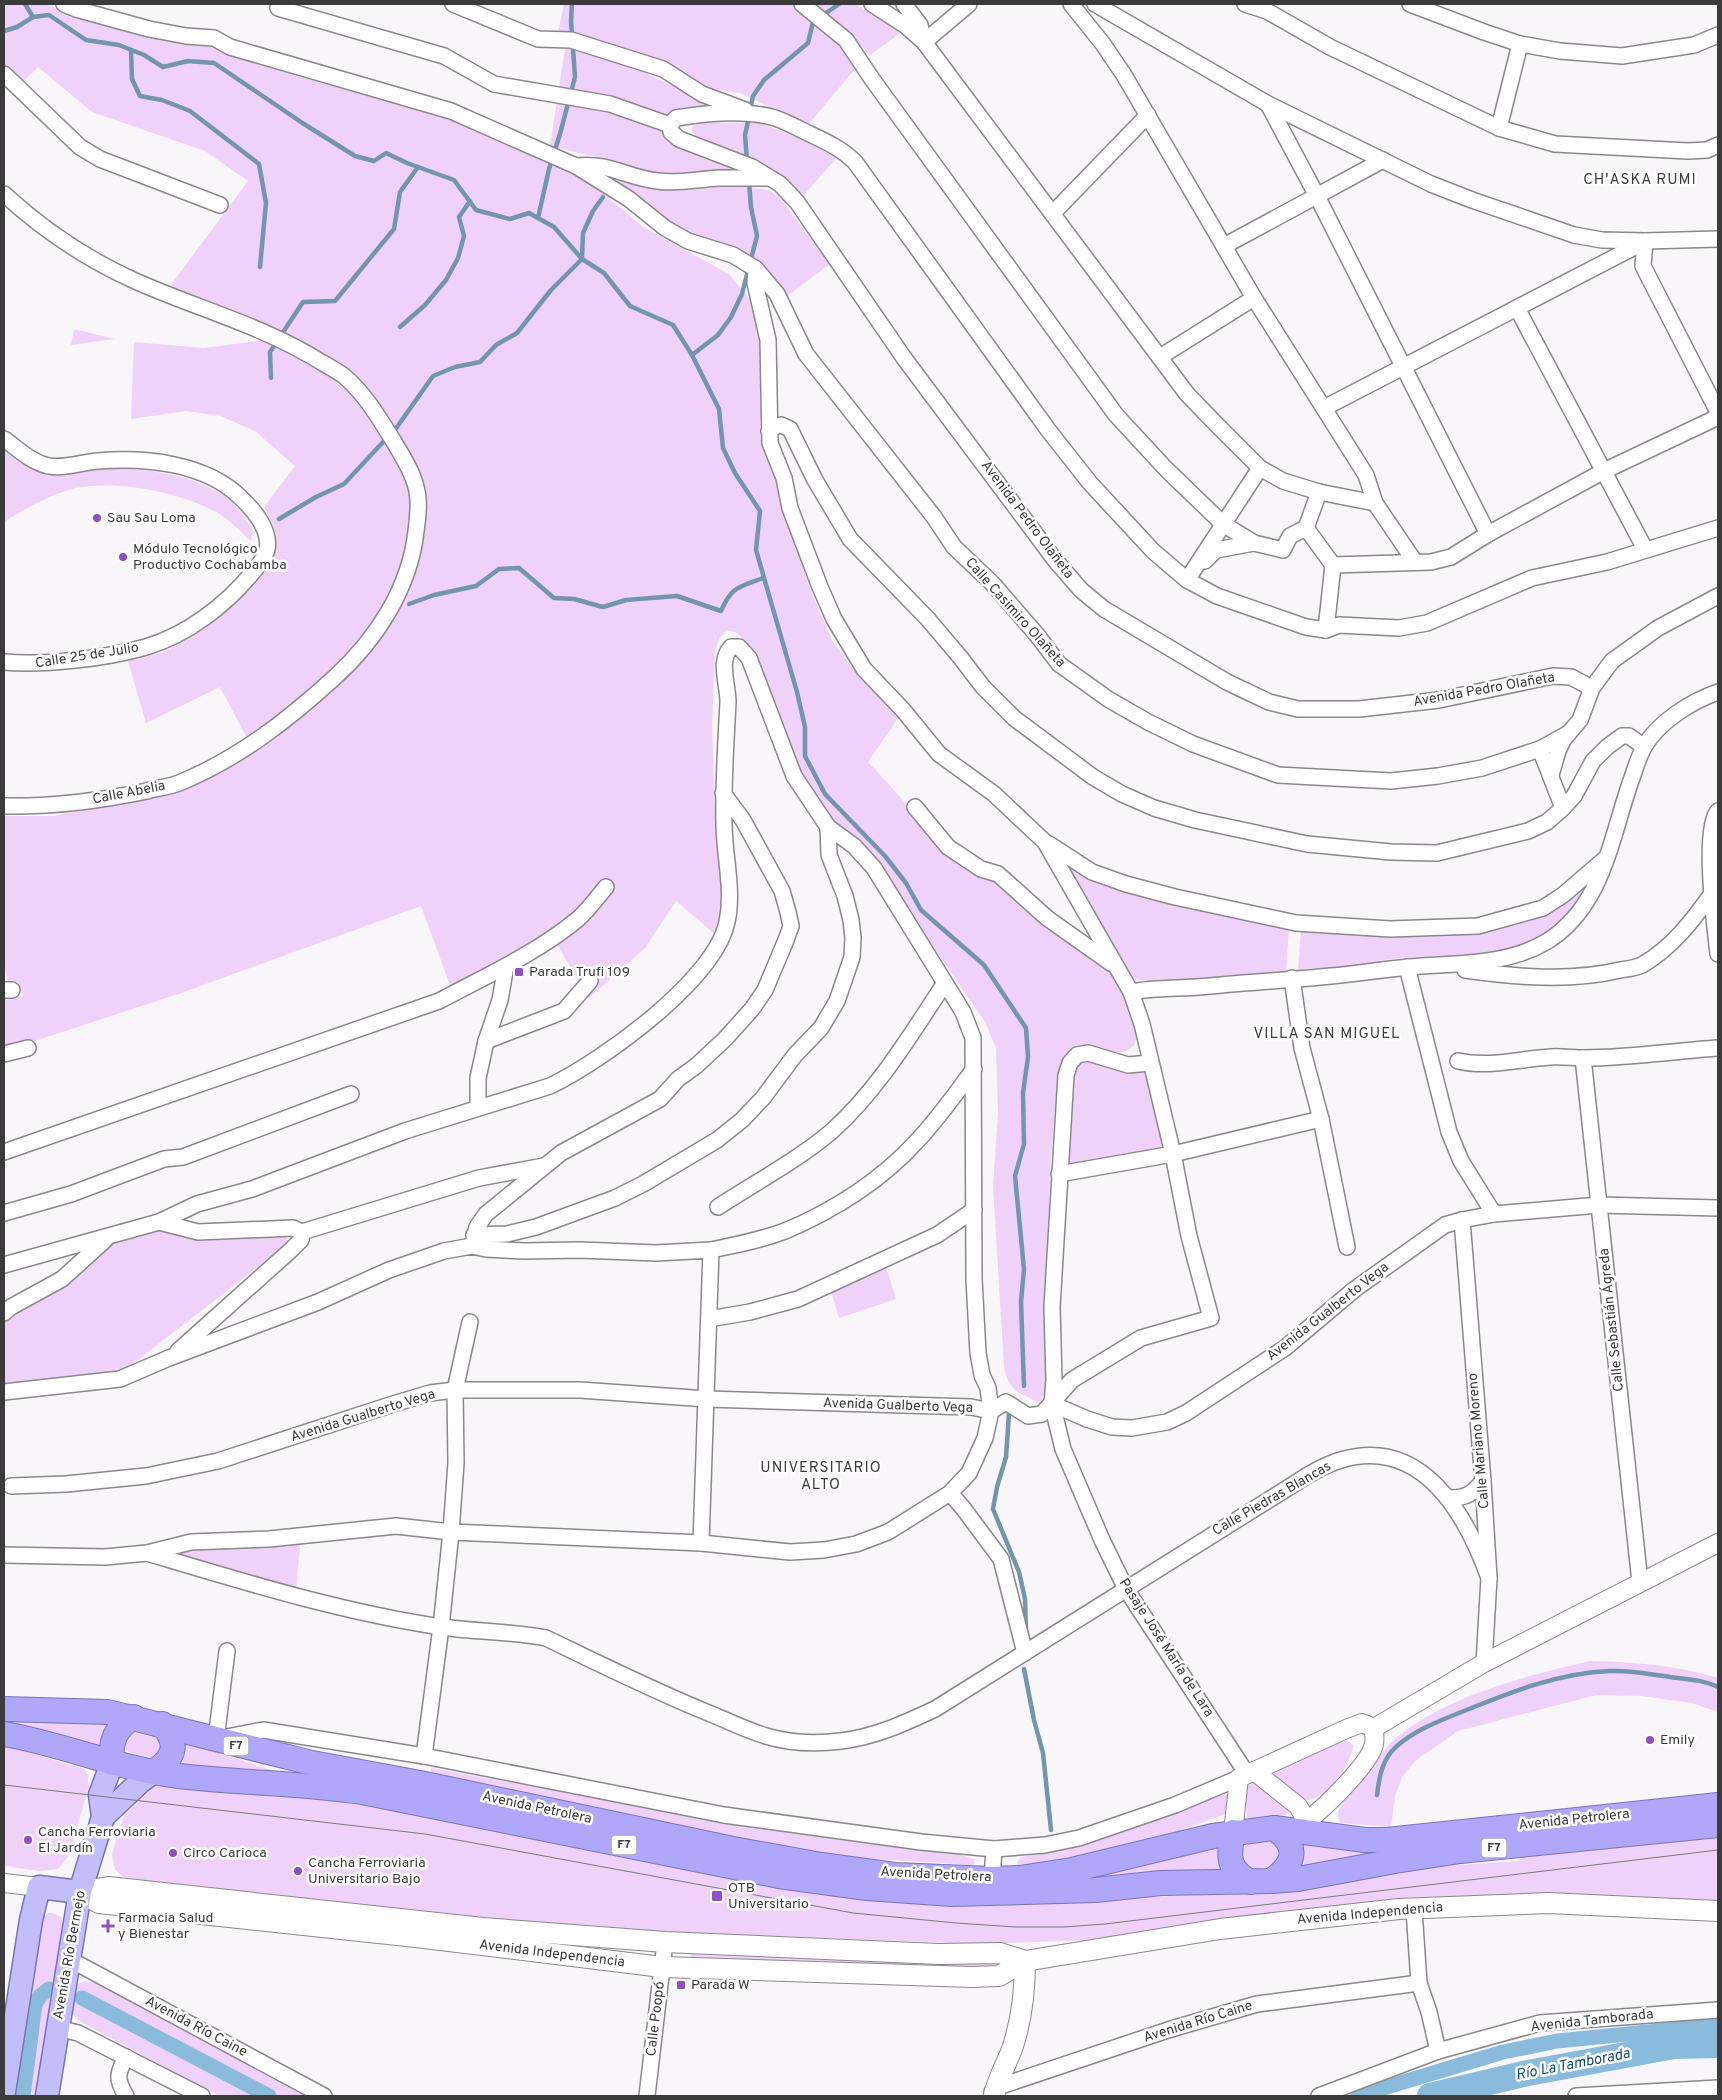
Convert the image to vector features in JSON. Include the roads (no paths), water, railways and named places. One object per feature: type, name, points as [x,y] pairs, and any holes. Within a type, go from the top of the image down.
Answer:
[{"type":"highway","name":"F7","points":[[4,1709],[108,1712],[162,1724]]},
{"type":"highway","points":[[112,1763],[112,1740],[117,1730],[134,1717]]},
{"type":"highway","name":"Avenida Petrolera","points":[[162,1724],[312,1763],[430,1785],[733,1849],[821,1865],[894,1875],[992,1879],[1020,1878],[1072,1870],[1233,1832],[1274,1828],[1305,1826],[1365,1840],[1387,1840],[1718,1805]]},
{"type":"highway","points":[[154,1771],[169,1760],[173,1751],[173,1741],[169,1732],[162,1724]]},
{"type":"highway","name":"F7","points":[[4,1734],[28,1738],[112,1763],[154,1771]]},
{"type":"highway","name":"Avenida Petrolera","points":[[154,1771],[178,1776],[322,1786],[362,1792],[779,1876],[867,1888],[952,1894],[1095,1890],[1161,1883],[1261,1882],[1298,1879],[1394,1861],[1460,1852],[1718,1825]]},
{"type":"highway","points":[[1233,1832],[1230,1856],[1232,1866],[1236,1872],[1261,1882],[1284,1872],[1290,1863],[1292,1853],[1289,1843],[1284,1835],[1274,1828]]},
{"type":"main road","name":"Avenida Río Bermejo","points":[[47,2096],[80,1892],[103,1817],[100,1795],[112,1763]]},
{"type":"main road","name":"Avenida Río Bermejo","points":[[103,1817],[154,1771]]},
{"type":"main road","name":"Avenida Independencia","points":[[39,1887],[80,1892],[108,1887],[418,1922],[665,1942],[939,1954],[1000,1953],[1025,1961]]},
{"type":"main road","points":[[4,2092],[31,1920],[39,1887]]},
{"type":"main road","name":"Avenida Independencia","points":[[80,1892],[99,1903],[406,1936],[662,1967],[972,1977],[999,1976],[1025,1961],[1220,1929],[1374,1911],[1548,1903],[1718,1911]]},
{"type":"main road","points":[[992,2094],[1012,2048],[1020,2020],[1024,1997],[1025,1961]]},
{"type":"street","name":"Calle Casimiro Olañeta","points":[[64,4],[148,29],[186,36],[214,38],[230,47],[451,111],[576,166],[629,199],[666,228],[688,241],[733,255],[756,270],[777,294],[806,354],[934,517],[954,547],[998,590],[1059,664],[1108,699],[1148,722],[1193,744],[1278,775],[1391,781],[1438,776],[1482,768],[1540,749],[1567,734]]},
{"type":"street","points":[[454,4],[538,39],[571,40],[663,69],[702,94],[759,115]]},
{"type":"street","points":[[802,4],[846,40],[872,79],[1116,416],[1166,469],[1223,524],[1254,543],[1283,550],[1290,536],[1306,528],[1319,492]]},
{"type":"street","points":[[872,4],[906,26],[924,42],[1187,394],[1260,468],[1283,481],[1319,492],[1376,503]]},
{"type":"street","points":[[904,4],[920,25],[924,42]]},
{"type":"street","points":[[924,42],[969,4]]},
{"type":"street","points":[[1071,4],[1103,44],[1148,115],[1254,298],[1366,475],[1376,503],[1415,562]]},
{"type":"street","points":[[1095,4],[1268,104],[1431,184],[1574,235],[1602,240],[1718,239]]},
{"type":"street","points":[[1244,4],[1267,10],[1330,47],[1499,128],[1555,144],[1688,151],[1707,150],[1718,145]]},
{"type":"street","points":[[1410,4],[1520,44],[1560,52],[1622,56],[1694,45],[1718,35]]},
{"type":"street","points":[[278,8],[444,56],[494,84],[610,104],[670,125],[676,118],[687,116],[730,114],[759,115],[775,118],[844,151],[855,162],[1049,430],[1090,483],[1153,551],[1187,580],[1217,596],[1306,627],[1326,630],[1339,625],[1399,628],[1427,623],[1532,578],[1606,562],[1718,528]]},
{"type":"street","points":[[1499,128],[1520,44]]},
{"type":"street","points":[[4,74],[80,147],[94,155],[220,205]]},
{"type":"street","points":[[1268,104],[1317,196],[1488,534]]},
{"type":"street","points":[[1053,213],[1148,115]]},
{"type":"street","name":"Avenida Pedro Olañeta","points":[[670,125],[671,132],[678,139],[752,167],[780,184],[797,202],[904,358],[1055,560],[1081,590],[1104,609],[1227,682],[1269,702],[1298,708],[1358,709],[1439,700],[1553,676],[1571,677],[1592,688]]},
{"type":"street","points":[[1224,246],[1383,160]]},
{"type":"street","points":[[576,166],[592,164],[609,167],[660,182],[721,178],[769,178]]},
{"type":"street","name":"Calle Abelia","points":[[4,194],[25,213],[69,243],[132,279],[266,332],[295,346],[344,376],[370,403],[402,455],[416,486],[418,510],[415,540],[406,576],[391,609],[376,631],[341,672],[302,708],[246,749],[178,784],[128,795],[75,803],[4,806]]},
{"type":"street","points":[[1324,408],[1645,241]]},
{"type":"street","points":[[1645,241],[1643,266],[1718,412]]},
{"type":"street","points":[[756,270],[755,283],[768,340],[770,443],[784,478],[790,508],[834,619],[864,669],[903,710],[940,754],[994,794],[1045,842],[1092,872],[1126,884],[1175,897],[1296,923],[1390,929],[1478,926],[1543,908],[1563,896],[1608,856]]},
{"type":"street","points":[[1160,358],[1254,298]]},
{"type":"street","points":[[1517,308],[1645,550]]},
{"type":"street","points":[[1333,565],[1431,562],[1451,557],[1488,534],[1604,471],[1718,417]]},
{"type":"street","points":[[769,432],[776,426],[781,425],[790,430],[815,480],[850,539],[927,618],[983,687],[1014,718],[1093,777],[1122,794],[1154,808],[1195,820],[1307,844],[1391,852],[1437,853],[1528,831],[1547,822],[1574,796],[1593,761],[1622,736],[1629,736],[1644,747]]},
{"type":"street","name":"Calle 25 de Julio","points":[[4,439],[37,462],[50,466],[98,460],[124,460],[160,462],[198,471],[219,480],[240,497],[258,517],[265,532],[267,549],[260,563],[241,587],[211,612],[174,636],[146,647],[94,656],[28,665],[4,662]]},
{"type":"street","points":[[1187,580],[1260,468]]},
{"type":"street","points":[[1306,528],[1333,565],[1326,630]]},
{"type":"street","points":[[1187,580],[1216,550],[1254,543]]},
{"type":"street","points":[[1551,775],[1558,751],[1567,734],[1580,720],[1592,688],[1612,661],[1658,628],[1718,596]]},
{"type":"street","points":[[4,1265],[159,1222],[197,1204],[252,1189],[405,1131],[529,1094],[566,1078],[648,1021],[696,977],[710,959],[727,923],[730,901],[723,793],[728,690],[724,662],[725,653],[731,647],[739,647],[749,658],[794,776],[828,827],[854,846],[874,868],[963,1012],[973,1038],[974,1279],[978,1354],[982,1374],[988,1388],[991,1411],[985,1438],[969,1472],[950,1493],[888,1532],[856,1544],[824,1550],[790,1552],[701,1543],[451,1532],[396,1526],[269,1539],[191,1542],[147,1553],[105,1557],[4,1555]]},
{"type":"street","points":[[1131,992],[1151,988],[1187,988],[1331,976],[1407,967],[1473,964],[1530,950],[1546,942],[1565,927],[1583,906],[1597,884],[1644,747],[1675,714],[1718,692]]},
{"type":"street","points":[[1540,749],[1563,808]]},
{"type":"street","points":[[473,1240],[477,1226],[486,1214],[561,1153],[660,1099],[678,1079],[696,1066],[725,1039],[752,1009],[765,990],[791,926],[782,891],[743,820],[723,793]]},
{"type":"street","points":[[915,807],[948,847],[981,869],[998,874],[1047,918],[1082,941],[1117,968]]},
{"type":"street","points":[[1718,811],[1711,826],[1710,866],[1718,954]]},
{"type":"street","points":[[4,1392],[120,1379],[169,1358],[318,1302],[389,1270],[473,1240],[536,1227],[615,1198],[643,1184],[717,1140],[742,1120],[764,1098],[795,1055],[821,1028],[837,1001],[852,957],[853,938],[851,920],[829,855],[828,827]]},
{"type":"street","points":[[1045,842],[1131,992],[1142,1024],[1173,1154],[1189,1236],[1211,1318],[1141,1338],[1072,1380],[1052,1404]]},
{"type":"street","points":[[4,1152],[439,1001],[506,966],[547,941],[579,918],[606,888]]},
{"type":"street","points":[[1434,965],[1505,975],[1561,977],[1600,975],[1640,966],[1665,949],[1690,925],[1713,892]]},
{"type":"street","points":[[478,1108],[478,1078],[486,1041],[500,1000],[506,966]]},
{"type":"street","points":[[1407,967],[1449,1132],[1462,1161],[1494,1214]]},
{"type":"street","points":[[1292,978],[1302,1048],[1321,1119],[1347,1247]]},
{"type":"street","points":[[486,1041],[564,1011],[590,981]]},
{"type":"street","points":[[718,1207],[798,1156],[832,1131],[859,1104],[885,1070],[945,983]]},
{"type":"street","points":[[4,1054],[28,1048]]},
{"type":"street","points":[[1458,1061],[1476,1065],[1544,1057],[1582,1058],[1718,1048]]},
{"type":"street","name":"Pasaje José María de Lara","points":[[1150,1063],[1128,1065],[1088,1053],[1077,1055],[1070,1063],[1066,1075],[1052,1307],[1054,1380],[1052,1404],[1063,1448],[1102,1540],[1126,1589],[1247,1775]]},
{"type":"street","name":"Calle Sebastián Ágreda","points":[[1582,1058],[1640,1582]]},
{"type":"street","points":[[473,1240],[486,1249],[656,1253],[711,1250],[755,1241],[785,1231],[828,1209],[882,1174],[917,1142],[974,1069]]},
{"type":"street","points":[[4,1213],[72,1194],[164,1159],[182,1157],[351,1094]]},
{"type":"street","points":[[1059,1174],[1173,1154],[1321,1119]]},
{"type":"street","points":[[159,1222],[198,1232],[292,1228],[302,1232],[479,1178],[546,1166]]},
{"type":"street","name":"Avenida Gualberto Vega","points":[[11,1486],[66,1484],[146,1476],[218,1461],[430,1393],[455,1390],[580,1390],[707,1399],[971,1406],[991,1411],[1006,1402],[1028,1416],[1042,1414],[1052,1404],[1087,1420],[1112,1427],[1132,1428],[1167,1422],[1186,1413],[1285,1348],[1355,1289],[1445,1225],[1494,1214],[1599,1205],[1718,1208]]},
{"type":"street","points":[[709,1319],[750,1312],[798,1299],[936,1235],[974,1210]]},
{"type":"street","name":"Calle Mariano Moreno","points":[[1462,1220],[1489,1578],[1484,1663]]},
{"type":"street","points":[[169,1358],[291,1250],[301,1240],[302,1232]]},
{"type":"street","points":[[4,1313],[11,1307],[62,1279],[110,1236]]},
{"type":"street","points":[[701,1543],[711,1250]]},
{"type":"street","points":[[424,1756],[451,1532],[456,1463],[455,1390],[470,1322]]},
{"type":"street","name":"Calle Piedras Blancas","points":[[147,1553],[302,1599],[441,1627],[524,1634],[546,1638],[680,1702],[766,1736],[791,1741],[820,1742],[842,1741],[874,1735],[935,1709],[1320,1468],[1343,1459],[1369,1455],[1389,1457],[1410,1464],[1427,1476],[1449,1498],[1471,1533],[1489,1578]]},
{"type":"street","points":[[1449,1498],[1462,1498],[1477,1488],[1483,1481]]},
{"type":"street","points":[[950,1493],[1000,1559],[1025,1653]]},
{"type":"street","points":[[1374,1728],[1484,1663],[1718,1543]]},
{"type":"street","points":[[228,1651],[216,1739],[263,1730],[424,1756],[724,1814],[922,1842],[994,1849],[1045,1845],[1079,1838],[1166,1808],[1247,1775],[1362,1723],[1374,1728]]},
{"type":"street","points":[[1292,1853],[1305,1826],[1337,1795],[1365,1760],[1374,1744],[1374,1728]]},
{"type":"street","points":[[1247,1775],[1298,1806],[1305,1826]]},
{"type":"street","points":[[1233,1832],[1247,1775]]},
{"type":"street","points":[[992,1879],[994,1849]]},
{"type":"street","name":"Avenida Independencia","points":[[4,1883],[39,1887]]},
{"type":"street","points":[[1318,2096],[1438,2051],[1429,2012],[1419,1983],[1414,1910]]},
{"type":"street","name":"Calle Poopó","points":[[647,2096],[665,1942]]},
{"type":"street","name":"Avenida Río Caine","points":[[69,1959],[324,2096]]},
{"type":"street","name":"Avenida Río Caine","points":[[992,2094],[1168,2030],[1257,2004],[1419,1983]]},
{"type":"street","name":"Avenida Tamborada","points":[[1438,2051],[1540,2023],[1718,2010]]},
{"type":"street","points":[[57,2028],[78,2033],[202,2096]]},
{"type":"street","points":[[126,2057],[118,2072],[118,2081],[126,2096]]},
{"type":"street","points":[[1576,2096],[1718,2088]]},
{"type":"waterway","points":[[25,4],[33,17]]},
{"type":"waterway","points":[[538,218],[549,169],[575,77],[571,21],[572,4]]},
{"type":"waterway","points":[[750,110],[753,96],[764,80],[808,43],[813,22],[839,4]]},
{"type":"waterway","points":[[4,31],[17,27],[33,17],[49,15],[86,40],[119,45],[144,55],[163,67],[188,61],[214,63],[355,156],[374,161],[386,153],[407,163],[454,180],[476,210],[510,219],[529,213],[554,227],[582,259],[604,273],[630,306],[673,325],[692,355],[719,409],[723,448],[735,473],[760,511],[756,550],[797,692],[805,727],[805,756],[825,794],[885,856],[906,883],[921,910],[984,965],[1026,1028],[1028,1057],[1023,1093],[1024,1144],[1015,1176],[1024,1269],[1021,1302],[1024,1386]]},
{"type":"waterway","points":[[131,50],[132,79],[140,96],[162,100],[190,111],[259,164],[266,203],[260,267]]},
{"type":"waterway","points":[[747,161],[745,135],[749,117]]},
{"type":"waterway","points":[[271,378],[270,352],[303,302],[335,301],[394,229],[400,192],[418,167]]},
{"type":"waterway","points":[[692,355],[718,335],[731,317],[742,294],[757,236],[751,207],[749,182]]},
{"type":"waterway","points":[[279,519],[316,497],[344,484],[397,427],[433,376],[455,367],[480,362],[496,345],[517,333],[551,290],[582,259],[583,233],[593,211],[603,197]]},
{"type":"waterway","points":[[400,327],[425,305],[446,280],[458,258],[464,236],[459,217],[470,201]]},
{"type":"waterway","points":[[409,604],[434,595],[476,586],[499,569],[519,568],[554,598],[574,599],[603,607],[626,600],[677,596],[721,611],[737,588],[763,578]]},
{"type":"waterway","points":[[1009,1413],[1006,1457],[993,1509],[1019,1572],[1025,1599],[1026,1632]]},
{"type":"waterway","points":[[1024,1669],[1043,1753],[1051,1830]]},
{"type":"waterway","points":[[1377,1795],[1385,1762],[1391,1752],[1406,1739],[1445,1719],[1535,1685],[1572,1675],[1617,1671],[1695,1680],[1718,1687]]},
{"type":"waterway","points":[[23,2096],[35,2004],[41,1995],[49,1989]]},
{"type":"waterway","points":[[82,1998],[269,2096]]},
{"type":"waterway","points":[[1357,2096],[1503,2052],[1557,2041],[1718,2025]]},
{"type":"waterway","name":"Río La Tamborada","points":[[1430,2096],[1528,2073],[1674,2046],[1718,2045]]},
{"type":"tram line","points":[[4,1785],[425,1834],[853,1913],[1016,1927],[1064,1927],[1105,1924],[1718,1850]]},
{"type":"place","name":"Sau Sau Loma","points":[[97,518]]},
{"type":"place","name":"Módulo Tecnológico Productivo Cochabamba","points":[[123,557]]},
{"type":"place","name":"Parada Trufi 109","points":[[519,972]]},
{"type":"place","name":"Emily","points":[[1650,1740]]},
{"type":"place","name":"Cancha Ferroviaria El Jardín","points":[[28,1840]]},
{"type":"place","name":"Circo Carioca","points":[[173,1853]]},
{"type":"place","name":"Cancha Ferroviaria Universitario Bajo","points":[[298,1871]]},
{"type":"place","name":"OTB Universitario","points":[[717,1896]]},
{"type":"place","name":"Farmacia Salud y Bienestar","points":[[108,1926]]},
{"type":"place","name":"Parada W","points":[[681,1985]]},
{"type":"district","name":"CH'ASKA RUMI","points":[[1640,180]]},
{"type":"district","name":"VILLA SAN MIGUEL","points":[[1327,1034]]},
{"type":"district","name":"UNIVERSITARIO ALTO","points":[[821,1476]]}]
